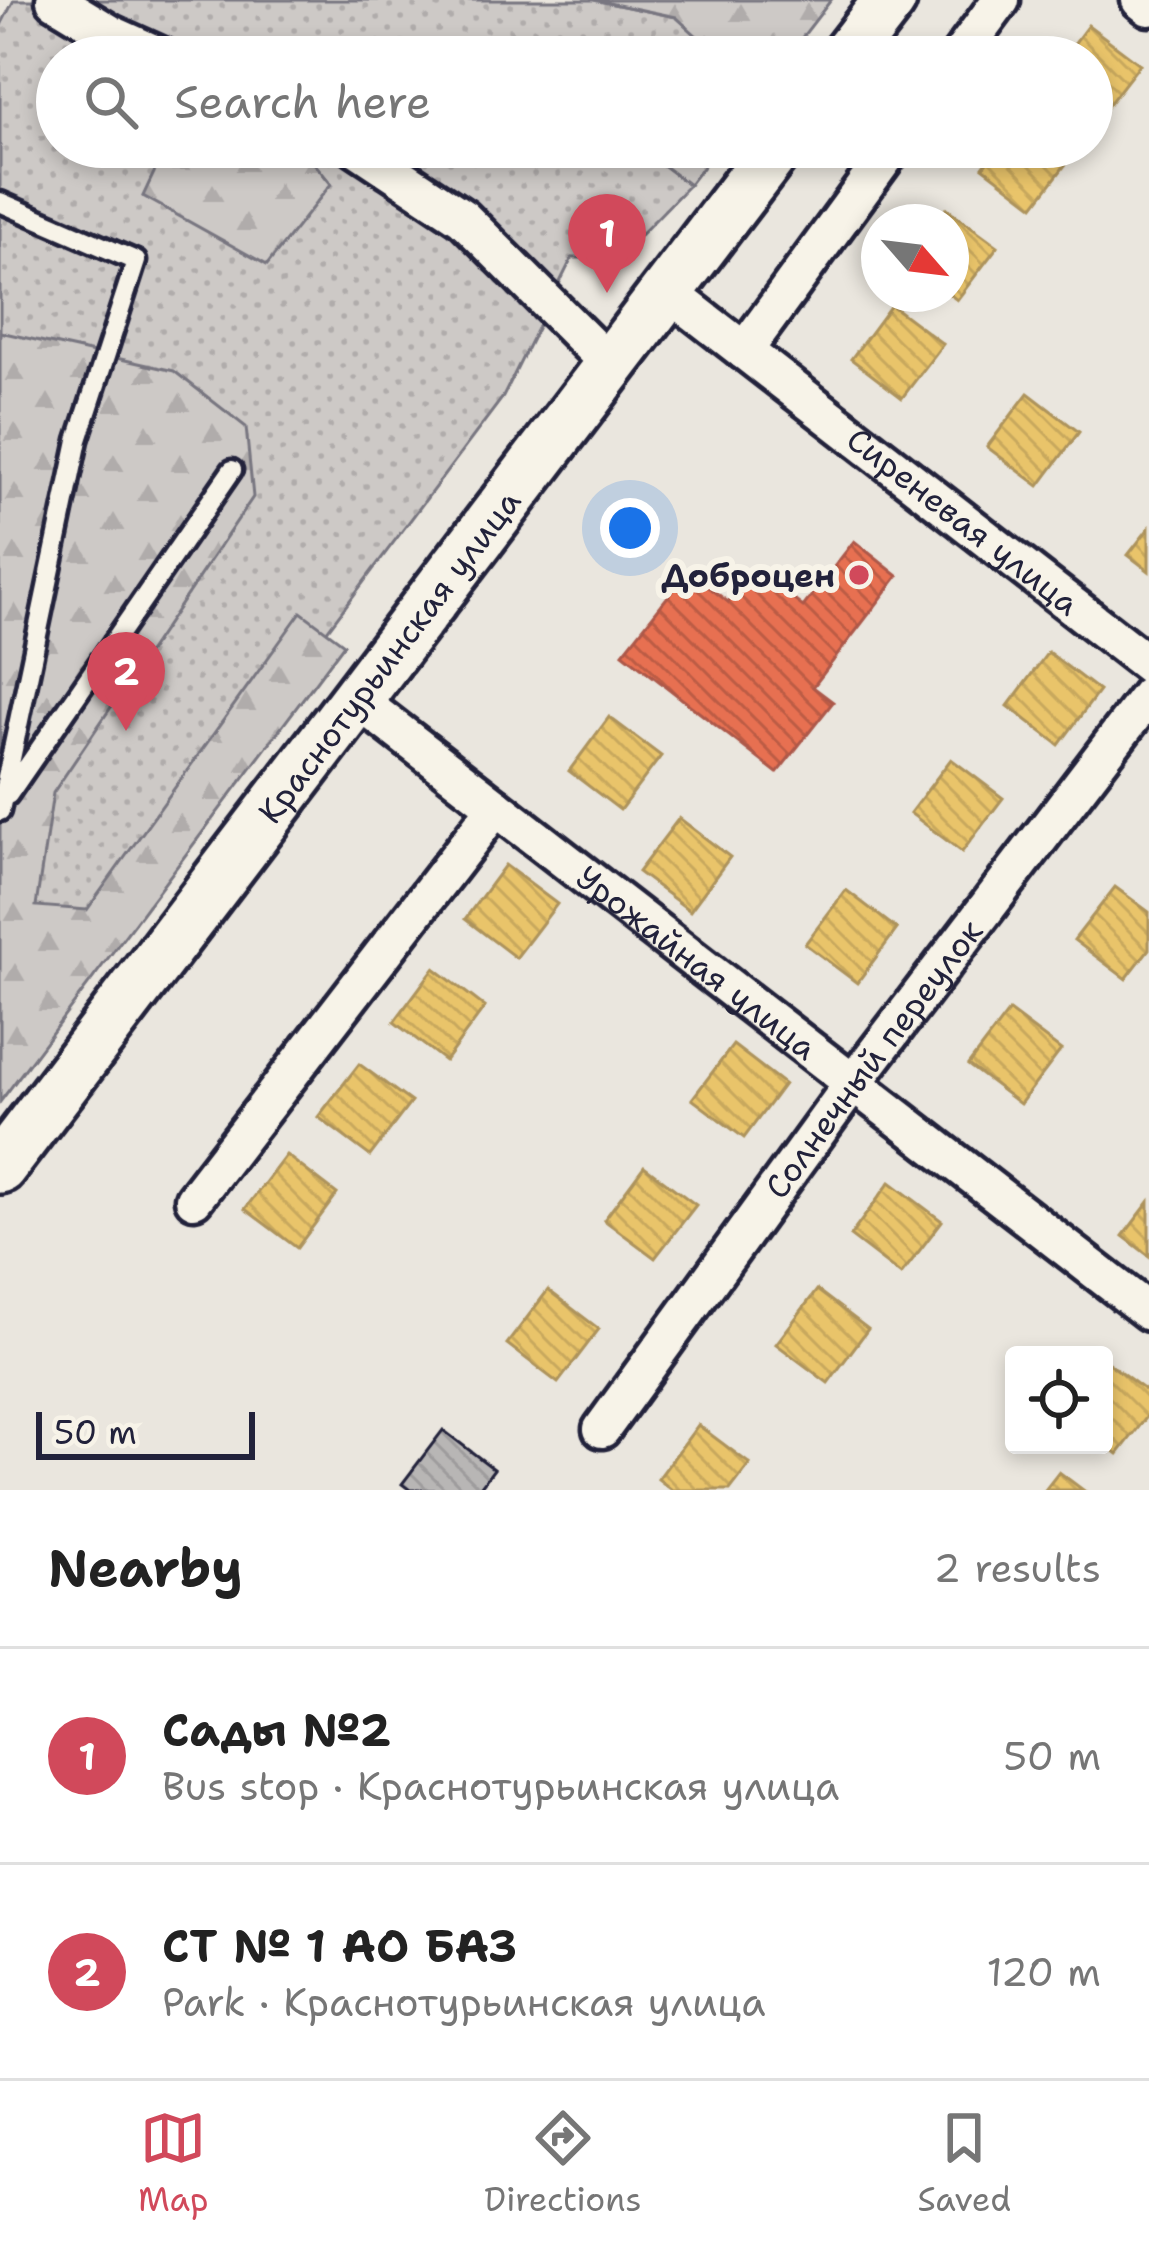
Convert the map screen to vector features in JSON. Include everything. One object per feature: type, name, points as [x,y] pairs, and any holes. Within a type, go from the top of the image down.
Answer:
[{"type":"main road","points":[[862,36],[890,0]]},
{"type":"main road","name":"Краснотурьинская улица","points":[[0,1168],[761,168]]},
{"type":"street","points":[[55,0],[115,36]]},
{"type":"street","points":[[974,36],[1001,0]]},
{"type":"street","points":[[1140,0],[1149,7]]},
{"type":"street","points":[[388,168],[463,218],[610,365]]},
{"type":"street","points":[[744,351],[878,168]]},
{"type":"street","name":"Сиреневая улица","points":[[667,291],[1149,665]]},
{"type":"street","name":"Солнечный переулок","points":[[602,1429],[853,1084],[1149,695]]},
{"type":"street","name":"Урожайная улица","points":[[355,698],[1149,1312]]},
{"type":"street","points":[[194,1199],[484,798]]},
{"type":"lane","points":[[0,202],[136,261],[79,440],[1,807]]},
{"type":"lane","points":[[1,807],[232,470]]},
{"type":"green space","points":[[14,0],[594,0],[676,17],[697,36],[36,36],[36,168],[157,168],[144,196],[331,184],[318,168],[667,168],[689,185],[618,258],[572,258],[503,397],[0,1065],[0,27]]},
{"type":"green space","points":[[594,0],[831,0],[803,36],[697,36],[676,17]]},
{"type":"green space","points":[[156,168],[318,168],[331,184],[267,265],[143,196]]},
{"type":"green space","points":[[667,168],[702,168],[689,185]]},
{"type":"green space","points":[[0,332],[174,371],[246,427],[253,497],[53,793],[36,906],[87,910],[301,612],[344,644],[0,1102]]},
{"type":"building: Homes","points":[[1088,25],[1103,36],[1080,36]]},
{"type":"building: Homes","points":[[1113,44],[1140,64],[1113,99]]},
{"type":"building: Homes","points":[[984,168],[1063,168],[1034,206]]},
{"type":"building: Homes","points":[[969,225],[998,246],[969,284]]},
{"type":"building: Homes","points":[[886,312],[900,312],[943,344],[902,398],[851,359]]},
{"type":"building: Homes","points":[[1028,393],[1079,432],[1039,486],[987,447]]},
{"type":"building: Homes","points":[[1149,528],[1149,571],[1128,555]]},
{"type":"building: Homes","points":[[1048,652],[1099,691],[1059,745],[1008,706]]},
{"type":"building: Homes","points":[[609,717],[661,756],[620,810],[569,771]]},
{"type":"building: Homes","points":[[951,759],[1003,798],[962,852],[910,813]]},
{"type":"building: Homes","points":[[679,818],[730,857],[690,911],[638,872]]},
{"type":"building: Homes","points":[[505,865],[557,904],[516,958],[465,919]]},
{"type":"building: Homes","points":[[1115,887],[1149,912],[1149,949],[1126,979],[1074,940]]},
{"type":"building: Homes","points":[[846,890],[897,929],[857,983],[805,944]]},
{"type":"building: Homes","points":[[434,968],[485,1007],[445,1061],[394,1022]]},
{"type":"building: Homes","points":[[1009,1011],[1061,1050],[1020,1104],[968,1065]]},
{"type":"building: Homes","points":[[733,1045],[784,1084],[744,1138],[692,1099]]},
{"type":"building: Homes","points":[[359,1064],[411,1102],[370,1156],[318,1117]]},
{"type":"building: Homes","points":[[286,1155],[337,1194],[297,1248],[245,1209]]},
{"type":"building: Homes","points":[[644,1166],[696,1205],[655,1258],[604,1220]]},
{"type":"building: Homes","points":[[890,1182],[942,1221],[901,1275],[850,1236]]},
{"type":"building: Homes","points":[[1149,1202],[1149,1256],[1123,1236]]},
{"type":"building: Homes","points":[[548,1290],[599,1329],[558,1383],[507,1344]]},
{"type":"building: Homes","points":[[817,1290],[868,1329],[828,1383],[776,1344]]},
{"type":"building: Homes","points":[[1113,1366],[1149,1393],[1149,1414],[1118,1454],[1113,1450]]},
{"type":"building: Homes","points":[[698,1425],[750,1464],[730,1490],[672,1490],[658,1479]]},
{"type":"building: Homes","points":[[1059,1472],[1083,1490],[1045,1490]]},
{"type":"building: Shops","points":[[854,541],[898,576],[813,687],[833,702],[777,773],[623,653],[688,571],[728,602],[754,569],[803,607]]},
{"type":"building: Other","points":[[443,1430],[494,1469],[478,1490],[410,1490],[402,1484]]},
{"type":"place","name":"Сады №2","points":[[607,293]]},
{"type":"place","name":"Доброцен","points":[[859,575]]},
{"type":"place","name":"СТ № 1 АО БАЗ","points":[[126,731]]}]
